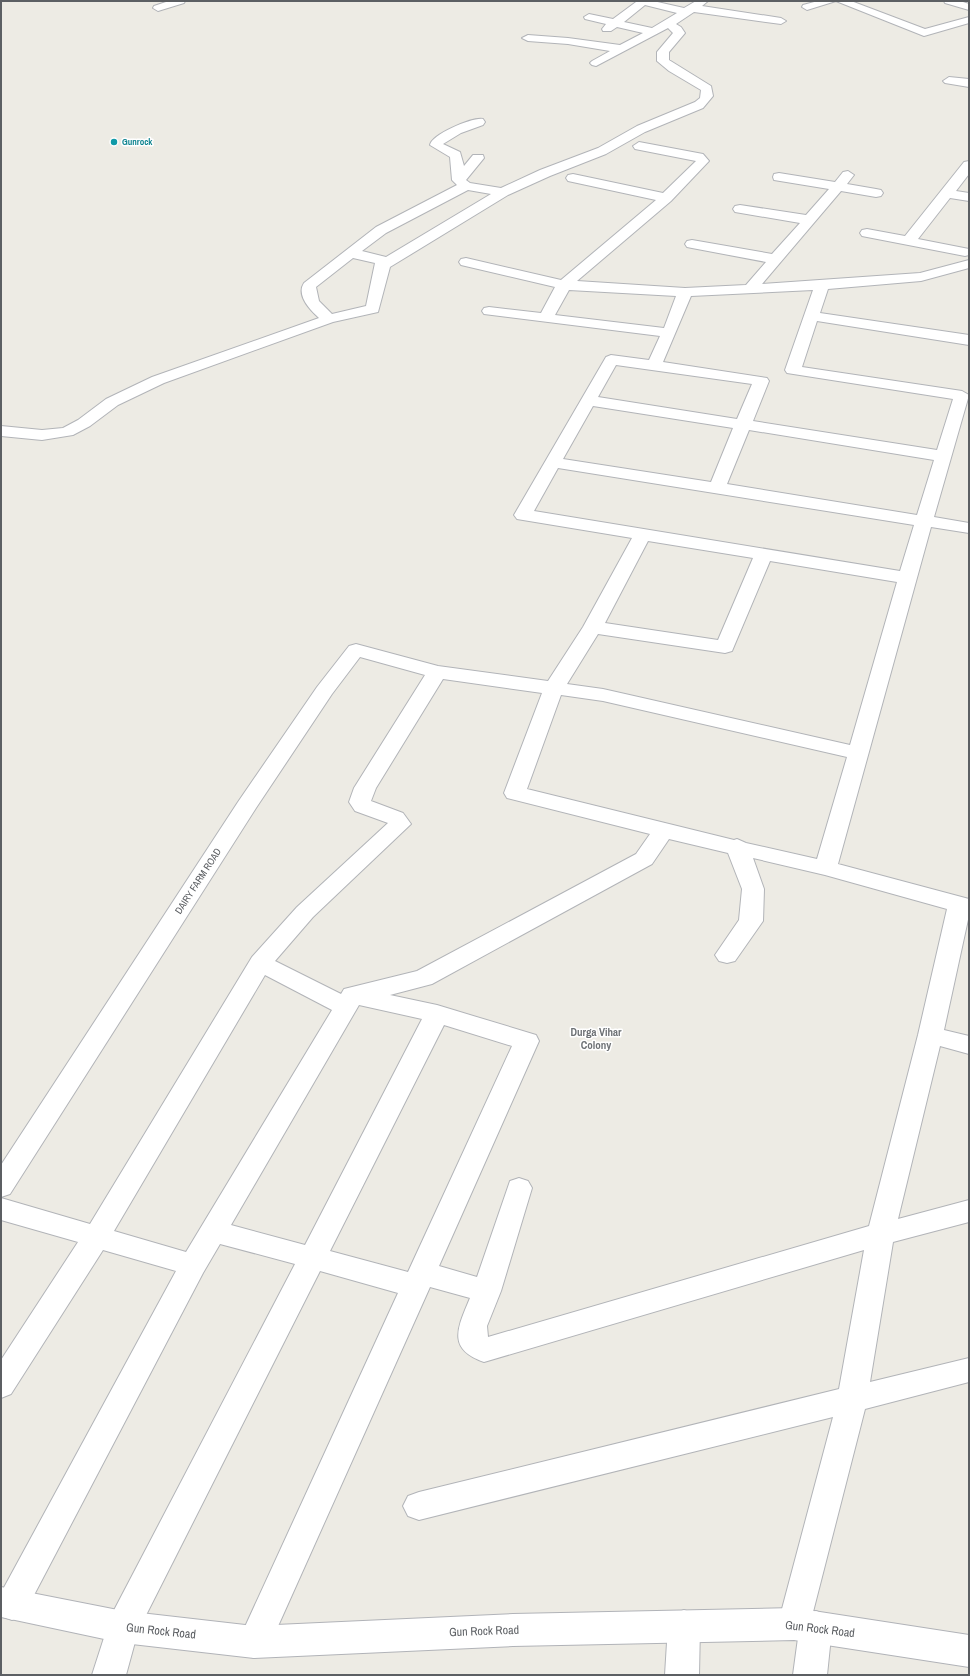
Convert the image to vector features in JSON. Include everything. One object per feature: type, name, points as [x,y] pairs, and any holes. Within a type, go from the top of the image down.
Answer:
[{"type":"street","points":[[158,8],[180,1]]},
{"type":"street","points":[[602,33],[641,1],[690,14],[781,21]]},
{"type":"street","points":[[596,63],[672,21],[690,14],[703,1]]},
{"type":"street","points":[[807,7],[831,1]]},
{"type":"street","points":[[841,1],[924,33],[969,20]]},
{"type":"street","points":[[949,1],[969,7]]},
{"type":"street","points":[[589,17],[654,32]]},
{"type":"street","points":[[383,265],[503,192],[545,173],[602,151],[641,129],[706,100],[708,88],[687,75],[670,68],[663,61],[663,52],[679,33],[672,21]]},
{"type":"street","points":[[528,38],[568,41],[621,49]]},
{"type":"street","points":[[949,81],[969,83]]},
{"type":"street","points":[[463,183],[456,155],[436,145],[436,143],[457,130],[479,122]]},
{"type":"street","points":[[546,317],[564,285],[666,198],[703,161],[700,158],[639,146]]},
{"type":"street","points":[[329,318],[313,304],[309,295],[309,286],[381,230],[463,183],[478,158]]},
{"type":"street","points":[[909,241],[968,167]]},
{"type":"street","points":[[750,289],[774,259],[848,176]]},
{"type":"street","points":[[779,177],[876,193]]},
{"type":"street","points":[[573,178],[666,198]]},
{"type":"street","points":[[463,183],[503,192]]},
{"type":"street","points":[[947,193],[969,197]]},
{"type":"street","points":[[740,209],[809,220]]},
{"type":"street","points":[[867,233],[909,241],[967,258]]},
{"type":"street","points":[[692,244],[774,259]]},
{"type":"street","points":[[1,431],[42,435],[66,432],[84,423],[112,402],[158,380],[329,318],[373,310],[383,265],[382,261],[373,257],[352,254]]},
{"type":"street","points":[[466,262],[564,285],[685,292],[822,285],[920,277],[967,258]]},
{"type":"street","points":[[822,285],[793,370],[962,396],[907,578],[826,868]]},
{"type":"street","points":[[654,365],[669,333],[685,292]]},
{"type":"street","points":[[489,311],[669,333]]},
{"type":"street","points":[[812,316],[969,340]]},
{"type":"street","points":[[717,487],[761,381],[611,360],[523,515],[907,578]]},
{"type":"street","points":[[588,400],[943,456]]},
{"type":"street","points":[[552,462],[969,528]]},
{"type":"street","points":[[643,534],[593,627],[554,688],[515,793],[664,831],[737,846],[826,868],[964,906],[930,1035],[881,1234],[852,1400],[805,1626],[810,1675]]},
{"type":"street","points":[[593,627],[725,647],[764,554]]},
{"type":"street","name":"DAIRY FARM ROAD","points":[[1,1187],[246,807],[324,691],[356,650],[437,672]]},
{"type":"street","points":[[1,1385],[96,1237],[260,963],[305,912],[400,824],[395,818],[363,806],[360,802],[365,788],[437,672],[603,695],[857,753]]},
{"type":"street","points":[[6,1604],[193,1265],[349,1001],[424,978],[644,859],[664,831]]},
{"type":"street","points":[[727,955],[751,921],[752,890],[737,846]]},
{"type":"street","points":[[254,1642],[527,1041],[437,1014],[349,1001],[260,963]]},
{"type":"street","points":[[108,1675],[123,1627],[437,1014]]},
{"type":"street","points":[[930,1035],[969,1045]]},
{"type":"street","points":[[520,1188],[487,1291],[473,1326],[472,1341],[484,1350],[881,1234],[969,1211]]},
{"type":"street","points":[[1,1209],[193,1265]]},
{"type":"street","points":[[213,1231],[312,1258],[487,1291]]},
{"type":"street","points":[[419,1506],[969,1370]]},
{"type":"street","name":"Gun Rock Road","points":[[6,1604],[123,1627],[254,1642],[512,1630],[684,1626],[805,1626],[969,1651]]},
{"type":"street","points":[[682,1675],[684,1626]]},
{"type":"place","name":"Gunrock","points":[[114,142]]},
{"type":"district","name":"Durga Vihar Colony","points":[[596,1038]]}]
